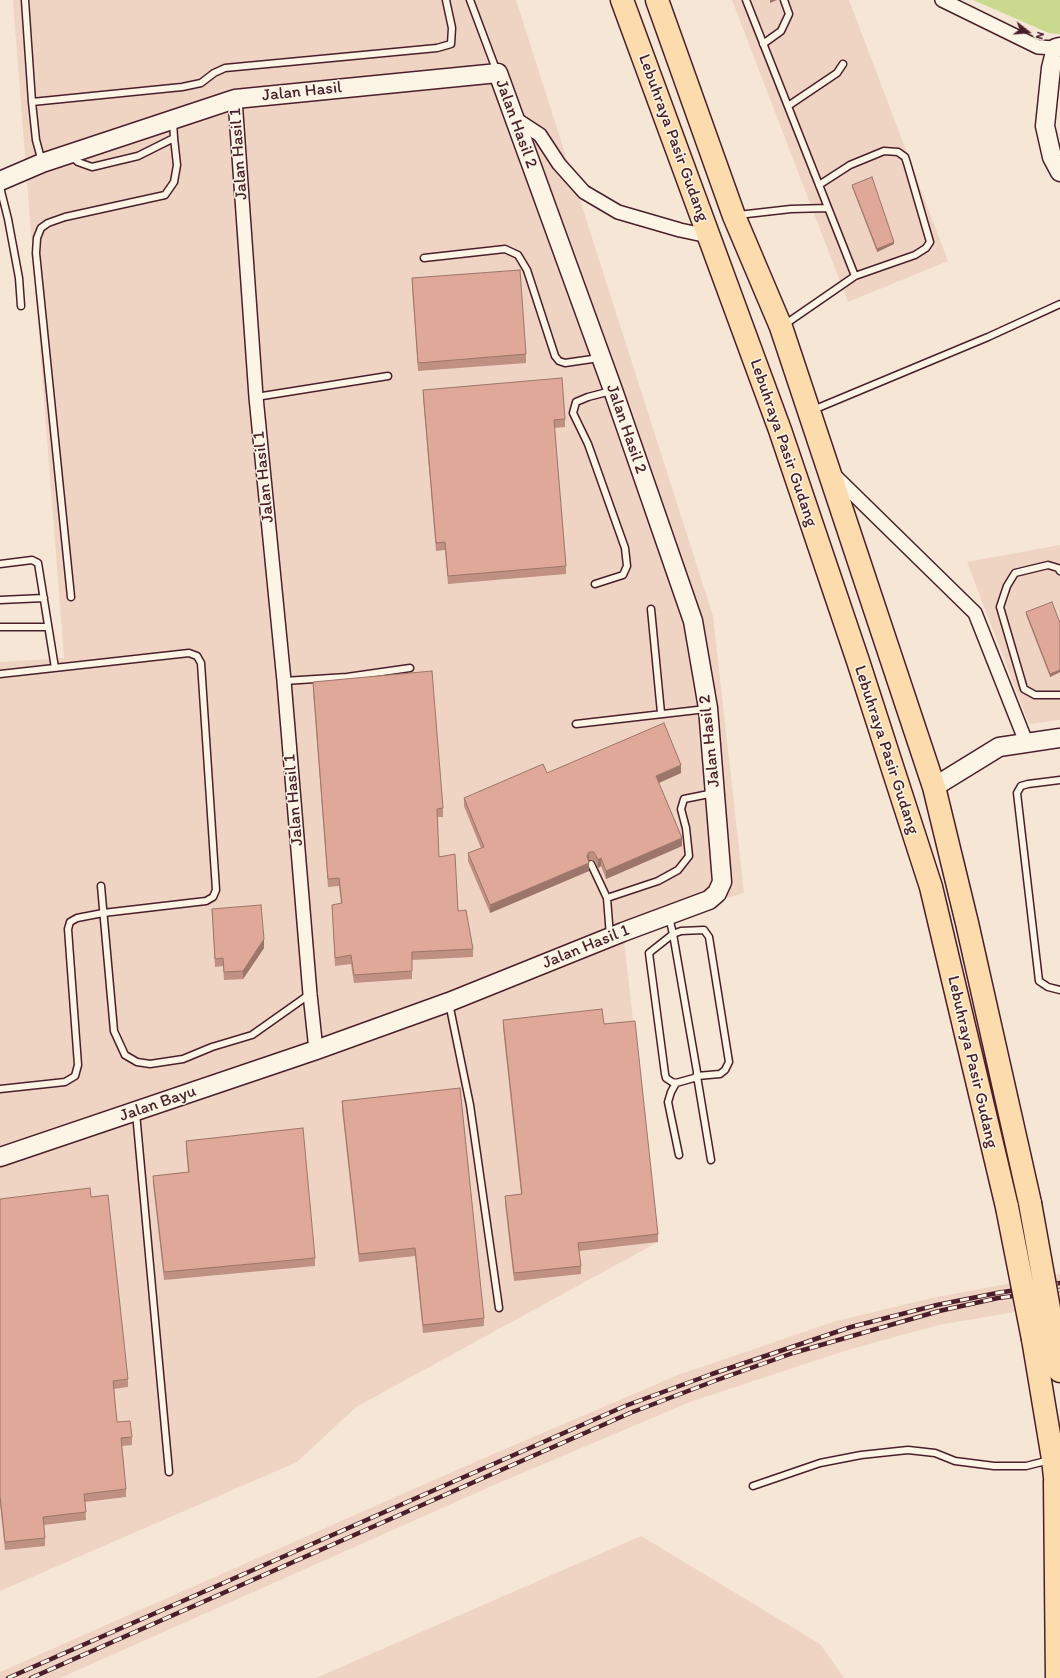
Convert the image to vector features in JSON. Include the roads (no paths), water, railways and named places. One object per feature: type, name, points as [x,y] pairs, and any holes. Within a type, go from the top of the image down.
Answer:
[{"type":"highway","name":"Lebuhraya Pasir Gudang","points":[[622,0],[785,445],[858,661],[931,887],[1007,1207],[1033,1339],[1053,1459],[1060,1525]]},
{"type":"highway","name":"Lebuhraya Pasir Gudang","points":[[657,0],[734,216],[781,327],[808,413],[829,470],[934,787],[967,923],[1030,1203],[1060,1371]]},
{"type":"highway","points":[[1055,1482],[1057,1678]]},
{"type":"street","points":[[942,0],[1038,47],[1058,48],[1051,68],[1045,126],[1052,157],[1060,172]]},
{"type":"street","name":"Jalan Hasil","points":[[0,181],[42,163],[235,99],[498,73]]},
{"type":"street","name":"Jalan Hasil 2","points":[[498,73],[613,390],[693,621],[708,708],[721,873]]},
{"type":"street","name":"Jalan Hasil 1","points":[[235,99],[256,397],[284,681],[316,1050],[449,1002],[610,937],[709,900],[717,893],[722,882],[721,873]]},
{"type":"street","points":[[514,118],[540,135],[559,164],[584,192],[618,212],[680,230],[708,236]]},
{"type":"street","points":[[829,470],[975,613],[1026,742]]},
{"type":"street","points":[[934,787],[999,747],[1060,738]]},
{"type":"street","name":"Jalan Bayu","points":[[0,1157],[316,1050]]},
{"type":"lane","points":[[25,0],[32,102],[36,140],[42,163]]},
{"type":"lane","points":[[32,102],[182,87],[201,83],[214,73],[225,68],[437,48],[450,44],[452,28],[446,0]]},
{"type":"lane","name":"Jalan Hasil 2","points":[[470,0],[498,73]]},
{"type":"lane","points":[[746,0],[855,276]]},
{"type":"lane","points":[[763,44],[781,31],[784,26],[789,14],[784,0]]},
{"type":"lane","points":[[788,106],[837,73],[843,64]]},
{"type":"lane","points":[[71,597],[36,252],[37,238],[41,228],[48,223],[65,217],[164,195],[174,182],[177,165],[173,120]]},
{"type":"lane","points":[[69,155],[78,162],[92,167],[138,156],[174,138]]},
{"type":"lane","points":[[781,327],[855,276],[915,255],[926,248],[930,242],[905,157],[898,152],[884,151],[850,165],[819,185]]},
{"type":"lane","points":[[0,187],[18,271],[21,306]]},
{"type":"lane","points":[[734,216],[790,209],[828,208]]},
{"type":"lane","points":[[424,258],[505,249],[518,256],[528,270],[555,356],[559,361],[565,363],[601,357]]},
{"type":"lane","points":[[808,413],[988,337],[1060,304]]},
{"type":"lane","points":[[256,397],[388,376]]},
{"type":"lane","points":[[595,584],[623,575],[627,566],[625,548],[588,444],[573,413],[576,402],[613,390]]},
{"type":"lane","points":[[0,564],[32,560],[38,563],[55,668]]},
{"type":"lane","points":[[1060,571],[1058,568],[1048,565],[1015,573],[1007,586],[1000,606],[1024,689],[1035,695],[1060,696]]},
{"type":"lane","points":[[0,600],[44,598]]},
{"type":"lane","points":[[650,609],[661,713]]},
{"type":"lane","points":[[0,627],[48,627]]},
{"type":"lane","points":[[0,674],[189,653],[198,656],[201,663],[215,894],[206,901],[103,913],[77,918],[70,922],[68,925],[78,1065],[75,1076],[65,1082],[0,1089]]},
{"type":"lane","points":[[284,681],[347,677],[410,668]]},
{"type":"lane","points":[[576,724],[708,708]]},
{"type":"lane","points":[[1060,780],[1028,784],[1021,786],[1017,792],[1039,981],[1048,987],[1060,990]]},
{"type":"lane","points":[[607,898],[658,881],[678,870],[689,856],[686,828],[681,809],[684,799],[715,793]]},
{"type":"lane","points":[[591,864],[607,898],[610,937]]},
{"type":"lane","points":[[101,886],[114,1031],[125,1055],[137,1062],[150,1064],[182,1060],[212,1048],[252,1035],[310,994]]},
{"type":"lane","points":[[668,915],[673,934],[711,1160]]},
{"type":"lane","points":[[698,929],[704,930],[709,937],[730,1062],[725,1070],[720,1074],[697,1076],[676,1083],[669,1080],[665,1074],[648,956],[650,951],[673,934],[681,931],[698,929]]},
{"type":"lane","points":[[449,1002],[470,1105],[499,1308]]},
{"type":"lane","points":[[676,1083],[668,1102],[679,1155]]},
{"type":"lane","points":[[136,1112],[169,1472]]},
{"type":"lane","points":[[753,1486],[820,1463],[861,1455],[908,1450],[935,1453],[955,1461],[994,1466],[1026,1466],[1053,1459]]},
{"type":"railway","points":[[8,1678],[625,1406],[712,1374],[851,1327],[937,1305],[997,1293],[1060,1283]]},
{"type":"railway","points":[[31,1678],[630,1413],[717,1380],[793,1353],[939,1311],[998,1298],[1060,1290]]}]
